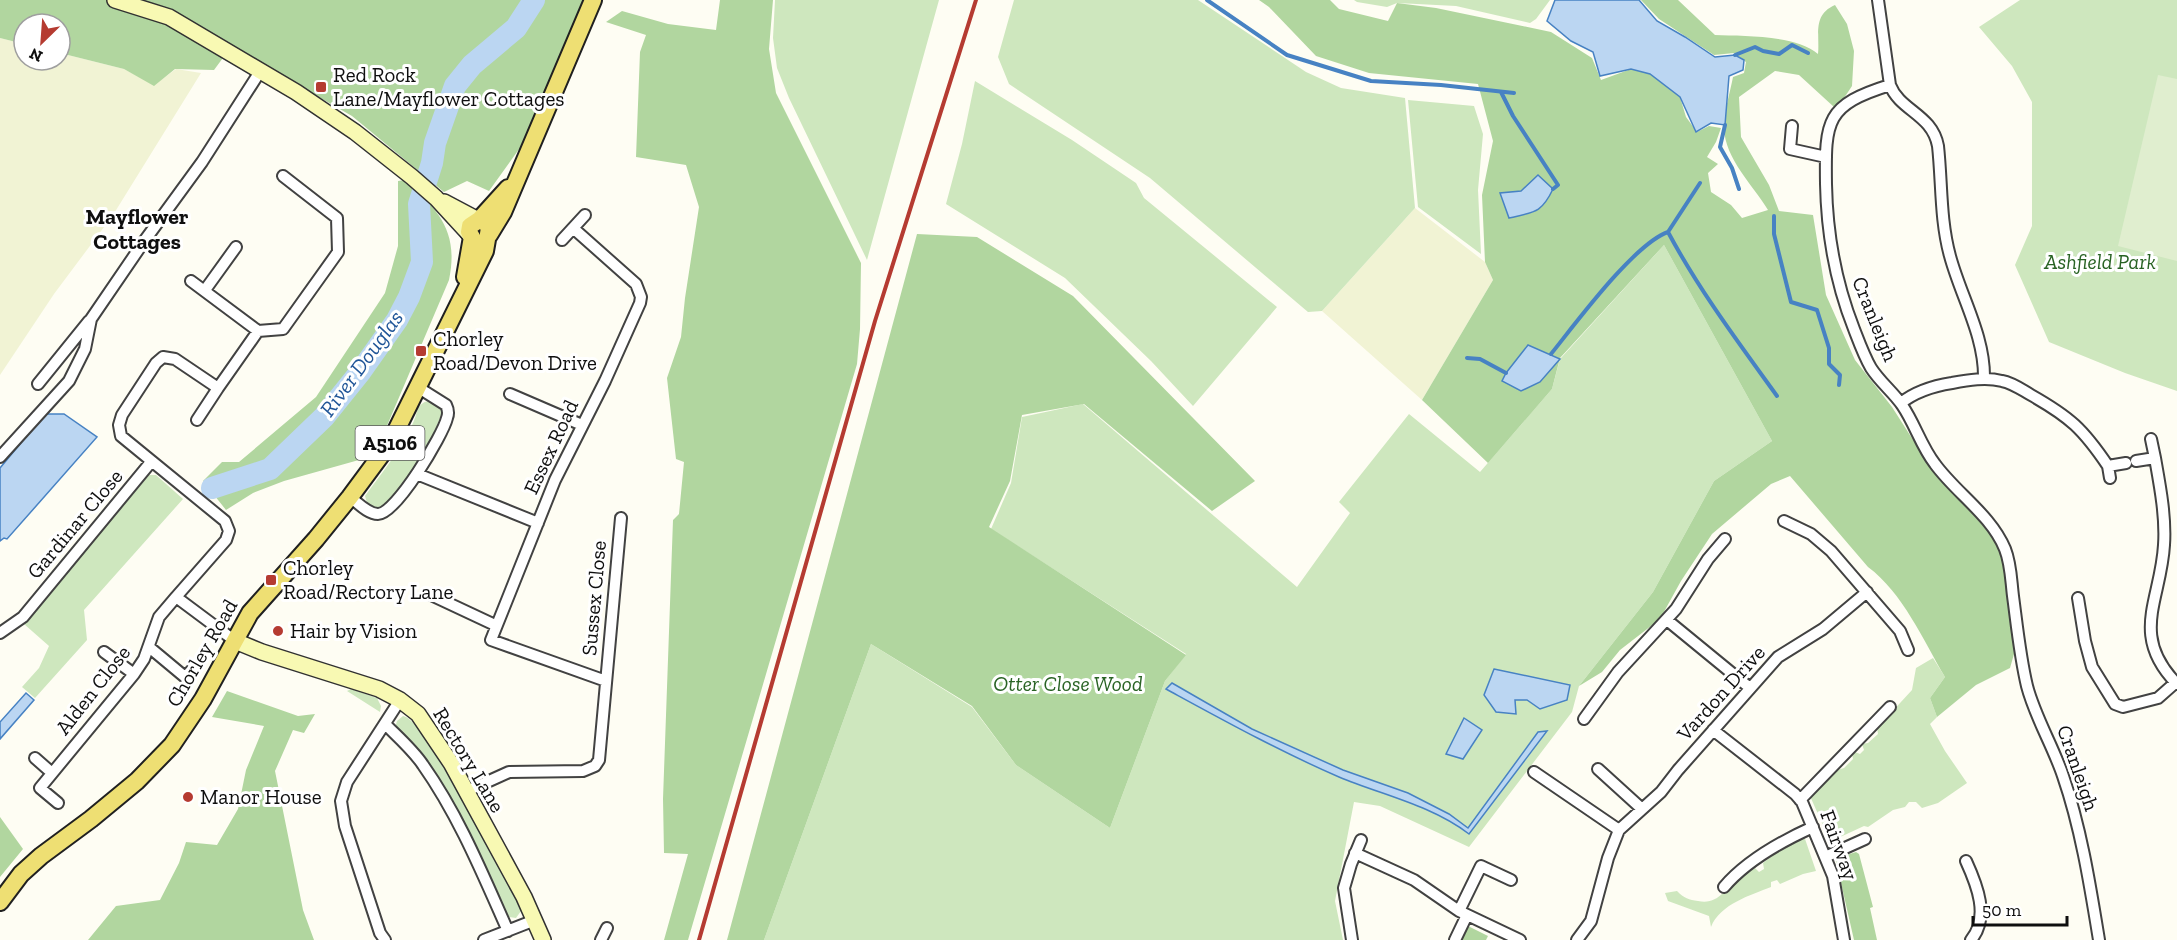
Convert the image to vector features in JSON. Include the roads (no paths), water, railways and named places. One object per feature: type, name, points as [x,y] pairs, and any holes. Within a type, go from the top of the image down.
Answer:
[{"type":"main road","points":[[116,0],[169,16],[261,70],[347,127],[479,231]]},
{"type":"main road","name":"Chorley Road","points":[[0,902],[21,874],[137,781],[172,745],[203,699],[250,613],[293,566],[350,497],[390,443],[458,302],[479,231],[498,222],[593,0]]},
{"type":"main road","name":"Rectory Lane","points":[[235,641],[379,689],[410,707],[424,722],[467,791],[535,920],[543,940]]},
{"type":"street","points":[[1878,0],[1890,85],[1900,99],[1929,124],[1937,139],[1947,242],[1982,349],[1984,379]]},
{"type":"street","points":[[38,384],[91,319],[202,162],[261,70]]},
{"type":"street","name":"Cranleigh","points":[[1890,85],[1855,98],[1833,118],[1827,132],[1828,229],[1838,285],[1870,366],[1880,381],[1901,403],[1934,464],[1990,525],[2004,548],[2009,564],[2028,691],[2064,777],[2079,836],[2099,940]]},
{"type":"street","points":[[1792,126],[1790,149],[1826,158]]},
{"type":"street","points":[[191,280],[258,331],[284,329],[338,252],[337,218],[283,176]]},
{"type":"street","points":[[562,240],[585,216]]},
{"type":"street","name":"Essex Road","points":[[573,228],[636,284],[640,303],[555,480],[495,625],[491,640],[606,681]]},
{"type":"street","points":[[205,290],[236,247]]},
{"type":"street","points":[[0,457],[69,381],[85,348],[91,319]]},
{"type":"street","points":[[198,420],[258,331]]},
{"type":"street","points":[[151,462],[121,436],[119,425],[122,415],[156,363],[164,357],[175,359],[218,388]]},
{"type":"street","points":[[1901,403],[1910,396],[1936,386],[1984,379],[2003,381],[2061,412],[2077,425],[2108,466],[2110,478]]},
{"type":"street","points":[[350,497],[370,512],[378,514],[385,512],[391,508],[417,474],[446,422],[448,410],[441,400],[419,387]]},
{"type":"street","points":[[510,394],[582,425]]},
{"type":"street","points":[[2078,598],[2092,667],[2115,704],[2123,707],[2158,699],[2176,683],[2162,665],[2151,639],[2151,610],[2162,561],[2165,529],[2151,439]]},
{"type":"street","points":[[2108,466],[2155,458]]},
{"type":"street","name":"Alden Close","points":[[52,773],[134,674],[144,659],[159,618],[226,540],[229,531],[225,521],[151,462]]},
{"type":"street","name":"Gardinar Close","points":[[0,633],[23,616],[151,462]]},
{"type":"street","points":[[417,474],[538,523]]},
{"type":"street","name":"Sussex Close","points":[[467,791],[509,772],[583,771],[595,766],[600,755],[621,518]]},
{"type":"street","points":[[1784,521],[1810,534],[1824,546],[1900,632],[1908,650]]},
{"type":"street","points":[[1584,719],[1618,672],[1676,609],[1708,559],[1725,539]]},
{"type":"street","name":"Vardon Drive","points":[[1577,940],[1591,921],[1608,858],[1619,830],[1661,792],[1778,657],[1823,629],[1867,592]]},
{"type":"street","points":[[431,595],[495,625]]},
{"type":"street","points":[[176,597],[235,641]]},
{"type":"street","points":[[1667,620],[1750,688]]},
{"type":"street","points":[[149,647],[185,677],[192,670]]},
{"type":"street","points":[[104,652],[113,661],[134,674]]},
{"type":"street","points":[[386,940],[380,933],[360,876],[345,826],[341,801],[347,782],[400,700]]},
{"type":"street","name":"Fairway","points":[[1800,800],[1890,707]]},
{"type":"street","name":"Rectory Lane","points":[[385,724],[422,763],[445,799],[466,838],[508,931]]},
{"type":"street","name":"Fairway","points":[[1713,730],[1800,800],[1833,876],[1844,940]]},
{"type":"street","points":[[35,758],[52,773],[40,788],[58,803]]},
{"type":"street","points":[[1598,769],[1642,809]]},
{"type":"street","points":[[1534,772],[1619,830]]},
{"type":"street","points":[[1724,887],[1732,877],[1785,840],[1813,826]]},
{"type":"street","points":[[1825,857],[1865,839]]},
{"type":"street","points":[[1352,940],[1344,888],[1361,840]]},
{"type":"street","points":[[1355,854],[1414,880],[1463,913],[1520,940]]},
{"type":"street","points":[[1966,861],[1976,882],[1982,916],[1980,925],[1971,940]]},
{"type":"street","points":[[1455,940],[1481,866],[1511,880]]},
{"type":"street","points":[[484,940],[535,920]]},
{"type":"street","points":[[601,940],[607,928]]},
{"type":"water","points":[[1555,0],[1639,0],[1657,21],[1715,57],[1735,55],[1744,60],[1743,70],[1729,76],[1725,125],[1711,123],[1696,132],[1680,97],[1650,74],[1631,69],[1600,76],[1593,52],[1571,41],[1547,21]]},
{"type":"water","points":[[1538,175],[1553,189],[1545,203],[1536,211],[1509,218],[1500,193],[1521,191]]},
{"type":"water","points":[[1528,345],[1560,359],[1540,382],[1521,391],[1502,381]]},
{"type":"water","points":[[45,414],[64,414],[97,437],[7,539],[0,541],[0,468]]},
{"type":"water","points":[[1494,669],[1570,685],[1567,700],[1540,709],[1527,700],[1515,700],[1516,714],[1496,712],[1484,695]]},
{"type":"water","points":[[1172,683],[1252,729],[1343,770],[1408,793],[1449,814],[1468,828],[1538,732],[1547,731],[1469,834],[1439,815],[1339,777],[1273,746],[1166,689]]},
{"type":"water","points":[[26,693],[34,700],[0,739],[0,722]]},
{"type":"water","points":[[1464,718],[1482,730],[1463,759],[1446,754]]},
{"type":"waterway","name":"River Douglas","points":[[212,488],[270,469],[324,417],[361,371],[397,320],[409,297],[422,262],[419,204],[432,163],[435,143],[455,86],[472,65],[516,28],[534,0]]},
{"type":"waterway","points":[[1207,0],[1287,55],[1371,81],[1441,85],[1514,93]]},
{"type":"waterway","points":[[1735,55],[1755,47],[1779,54],[1792,45],[1808,53]]},
{"type":"waterway","points":[[1501,92],[1513,116],[1558,185],[1553,189]]},
{"type":"waterway","points":[[1725,125],[1720,147],[1732,168],[1739,189]]},
{"type":"waterway","points":[[1700,183],[1668,232],[1706,295],[1777,396]]},
{"type":"waterway","points":[[1774,216],[1774,234],[1791,302],[1817,310],[1829,348],[1829,364],[1840,375],[1839,385]]},
{"type":"waterway","points":[[1551,354],[1623,268],[1654,239],[1668,232]]},
{"type":"waterway","points":[[1467,358],[1480,359],[1506,373]]},
{"type":"railway","points":[[699,940],[875,321],[976,0]]},
{"type":"place","name":"Red Rock Lane/Mayflower Cottages","points":[[321,87]]},
{"type":"place","name":"Chorley Road/Devon Drive","points":[[421,351]]},
{"type":"place","name":"Chorley Road/Rectory Lane","points":[[271,580]]},
{"type":"place","name":"Hair by Vision","points":[[278,631]]},
{"type":"place","name":"Manor House","points":[[188,797]]},
{"type":"district","name":"Mayflower Cottages","points":[[137,228]]},
{"type":"park label","name":"Ashfield Park","points":[[2100,262]]},
{"type":"park label","name":"Otter Close Wood","points":[[1068,684]]}]
